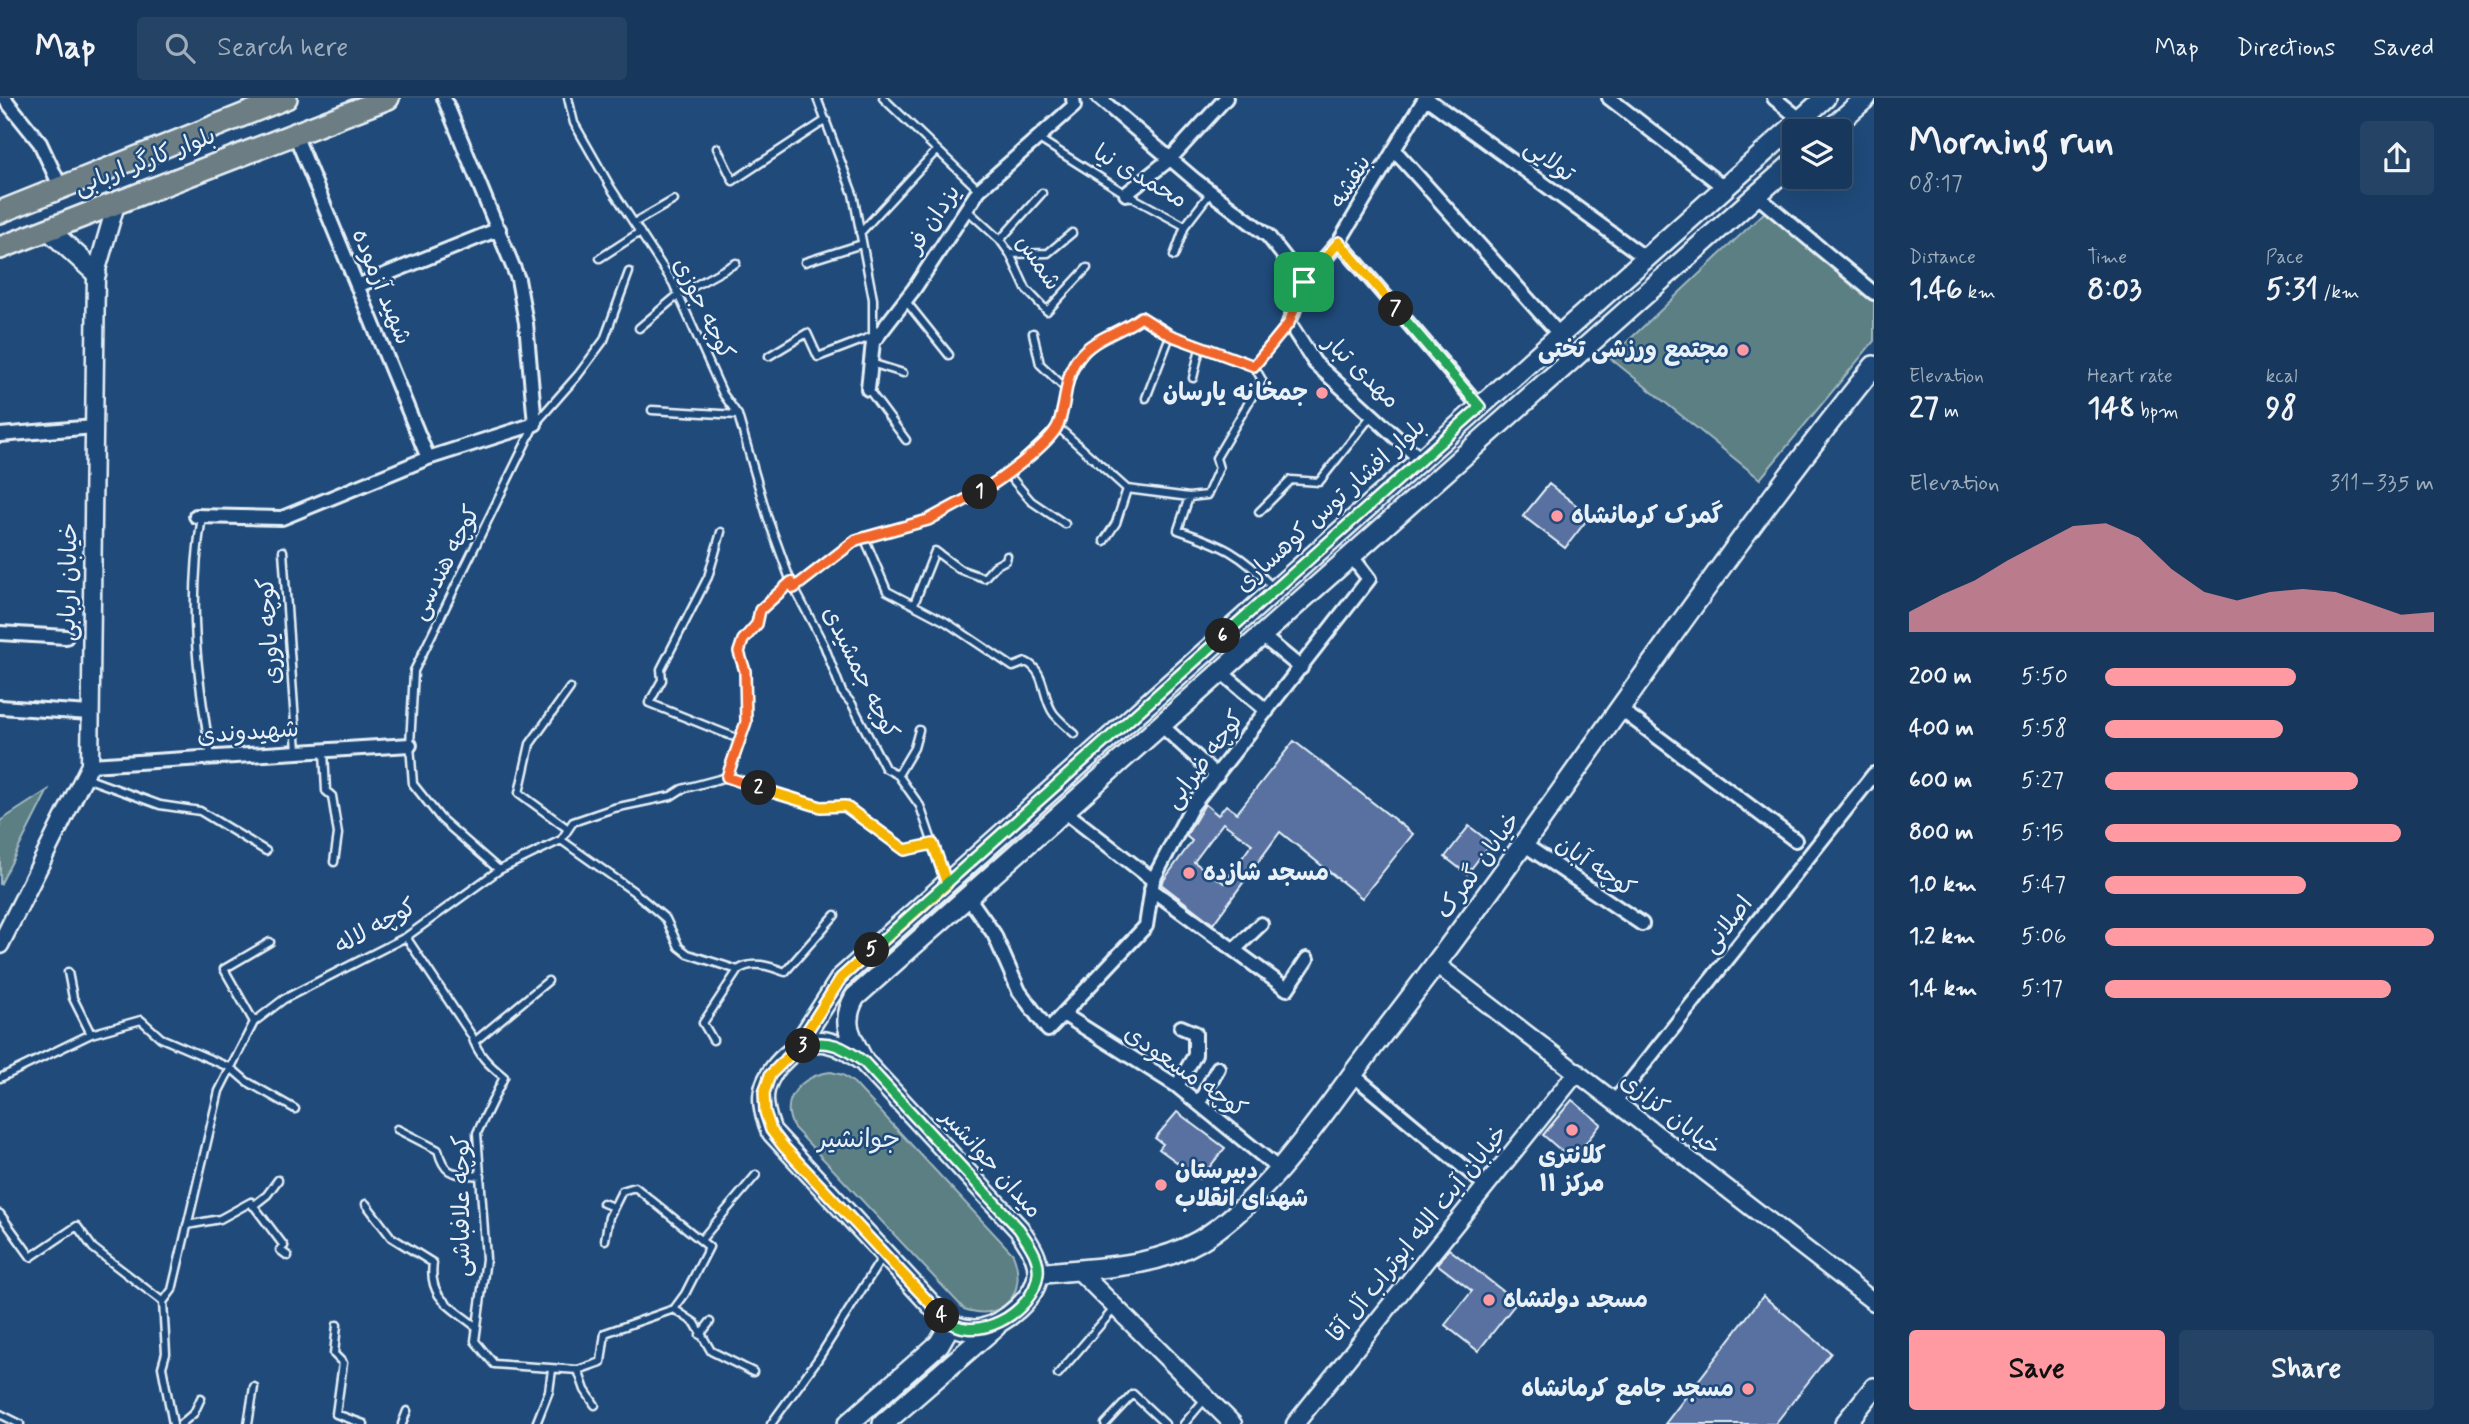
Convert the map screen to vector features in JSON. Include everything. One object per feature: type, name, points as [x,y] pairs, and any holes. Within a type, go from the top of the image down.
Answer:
[{"type":"main road","points":[[0,212],[286,98]]},
{"type":"main road","name":"بلوار کارگر اربابی","points":[[0,248],[294,132],[388,98]]},
{"type":"main road","name":"بلوار افشار توس کوهساری","points":[[1802,119],[1825,98]]},
{"type":"main road","points":[[1842,119],[1866,98]]},
{"type":"main road","name":"بلوار افشار توس کوهساری","points":[[795,1050],[841,978],[1782,137]]},
{"type":"main road","name":"بلوار افشار توس کوهساری","points":[[864,1062],[848,1030],[846,1013],[855,997],[1782,172]]},
{"type":"main road","points":[[48,229],[96,273]]},
{"type":"main road","name":"خیابان گمرک","points":[[1038,1275],[1077,1269],[1117,1269],[1149,1261],[1199,1241],[1235,1214],[1279,1168],[1525,845],[1802,456],[1874,366]]},
{"type":"main road","name":"میدان جوانشیر","points":[[795,1050],[822,1041],[843,1047],[864,1062],[1019,1229],[1034,1252],[1038,1275]]},
{"type":"main road","points":[[795,1050],[770,1075],[764,1093],[765,1112],[771,1130],[950,1325],[966,1330],[982,1329],[1004,1319]]},
{"type":"main road","points":[[883,1424],[1004,1319],[1031,1291],[1038,1275]]},
{"type":"main road","points":[[848,1424],[939,1345],[950,1325]]},
{"type":"main road","points":[[1845,1424],[1874,1388]]},
{"type":"street","points":[[4,98],[40,143],[61,188]]},
{"type":"street","points":[[199,516],[282,518],[428,458],[535,424],[526,323],[518,279],[444,98]]},
{"type":"street","name":"یزدان فر","points":[[873,339],[905,300],[979,190],[1074,106],[1073,98]]},
{"type":"street","points":[[1099,98],[1210,192],[1268,236],[1304,282],[1289,323]]},
{"type":"street","points":[[1126,194],[1170,159],[1226,98]]},
{"type":"street","name":"بنفشه","points":[[1304,282],[1339,242],[1425,98]]},
{"type":"street","name":"تولایی","points":[[1425,98],[1647,259]]},
{"type":"street","points":[[1609,98],[1725,188]]},
{"type":"street","points":[[1774,98],[1800,119]]},
{"type":"street","name":"شهید آزموده","points":[[294,132],[428,458]]},
{"type":"street","points":[[1395,150],[1560,335]]},
{"type":"street","points":[[1756,195],[1874,293]]},
{"type":"street","name":"خیابان اربابی","points":[[0,945],[87,771],[96,273],[117,201]]},
{"type":"street","points":[[357,286],[499,229]]},
{"type":"street","points":[[1339,242],[1480,407]]},
{"type":"street","name":"مهدی تبار","points":[[1289,323],[1315,363],[1420,459]]},
{"type":"street","points":[[868,389],[873,339]]},
{"type":"street","points":[[0,435],[94,427]]},
{"type":"street","name":"کوچه ضرابی","points":[[968,897],[993,934],[1019,991],[1048,1030],[1146,926],[1152,884],[1192,806],[1369,579],[1350,554]]},
{"type":"street","points":[[0,634],[66,637]]},
{"type":"street","points":[[1261,635],[1301,668]]},
{"type":"street","points":[[1221,672],[1268,711]]},
{"type":"street","points":[[0,707],[90,713]]},
{"type":"street","points":[[1620,709],[1795,840]]},
{"type":"street","points":[[1161,725],[1217,776]]},
{"type":"street","name":"شهیدوندی","points":[[87,771],[211,757],[410,745]]},
{"type":"street","name":"اصلانی","points":[[1615,1101],[1874,775]]},
{"type":"street","points":[[1064,811],[1234,950],[1287,989],[1307,959]]},
{"type":"street","name":"کوچه آبان","points":[[1525,845],[1643,923]]},
{"type":"street","points":[[1234,950],[1261,924]]},
{"type":"street","name":"خیابان کزازی","points":[[1436,964],[1874,1302]]},
{"type":"street","name":"کوچه مسعودی","points":[[1063,1014],[1177,1086],[1279,1168]]},
{"type":"street","points":[[1177,1086],[1195,1055],[1195,1033],[1181,1027]]},
{"type":"street","points":[[1199,1103],[1218,1068]]},
{"type":"street","name":"خیابان آیت الله ابوتراب آل آقا","points":[[1295,1424],[1577,1072]]},
{"type":"street","points":[[1352,1074],[1485,1185]]},
{"type":"street","points":[[1077,1269],[1233,1424]]},
{"type":"lane","name":"کوچه جوزی","points":[[568,98],[574,123],[678,295],[723,394],[738,415],[768,519],[780,548]]},
{"type":"lane","points":[[769,356],[807,334],[818,357],[873,339],[873,299],[853,194],[817,98]]},
{"type":"lane","points":[[883,98],[979,190]]},
{"type":"lane","points":[[717,148],[733,181],[826,120]]},
{"type":"lane","name":"محمدی نیا","points":[[1039,139],[1126,194],[1185,226],[1210,192]]},
{"type":"lane","points":[[860,233],[937,150]]},
{"type":"lane","points":[[1000,240],[1042,193]]},
{"type":"lane","points":[[634,223],[674,200]]},
{"type":"lane","name":"شمس","points":[[967,209],[1000,240],[1010,254],[1026,289],[1047,311],[1087,268]]},
{"type":"lane","points":[[1174,256],[1185,226]]},
{"type":"lane","points":[[600,258],[639,232]]},
{"type":"lane","points":[[1010,254],[1048,253],[1072,233]]},
{"type":"lane","points":[[804,262],[862,244]]},
{"type":"lane","points":[[639,328],[678,295],[736,263]]},
{"type":"lane","name":"کوچه هندسی","points":[[499,870],[442,819],[413,784],[410,745],[414,671],[535,424],[578,375],[604,340],[629,272]]},
{"type":"lane","points":[[905,300],[949,355]]},
{"type":"lane","points":[[727,777],[746,722],[745,671],[739,652],[743,640],[757,624],[760,610],[845,546],[864,537],[928,520],[1008,474],[1058,427],[1077,358],[1102,338],[1126,329],[1141,317],[1170,335],[1254,366],[1262,380],[1216,458],[1219,468],[1207,495],[1189,497],[1127,489],[1058,427]]},
{"type":"lane","points":[[1254,366],[1289,323]]},
{"type":"lane","points":[[1033,333],[1040,364],[1067,390]]},
{"type":"lane","points":[[1146,398],[1170,335]]},
{"type":"lane","points":[[1193,378],[1200,348]]},
{"type":"lane","points":[[871,363],[903,373]]},
{"type":"lane","points":[[868,389],[906,440]]},
{"type":"lane","points":[[652,410],[738,415]]},
{"type":"lane","points":[[1259,512],[1291,480],[1319,482],[1373,414]]},
{"type":"lane","points":[[1008,474],[1031,500],[1065,524]]},
{"type":"lane","points":[[1104,541],[1116,523],[1127,489]]},
{"type":"lane","points":[[1189,497],[1178,530],[1216,543],[1248,560],[1274,590]]},
{"type":"lane","points":[[199,516],[193,640],[211,757]]},
{"type":"lane","points":[[721,532],[708,577],[661,669],[662,680],[649,703],[739,739]]},
{"type":"lane","points":[[864,537],[887,591],[987,647],[1013,667],[1026,662],[1033,665],[1040,674],[1054,713],[1074,734]]},
{"type":"lane","name":"کوچه جمشیدی","points":[[780,548],[792,585],[824,645],[842,692],[852,704],[885,768],[898,775],[920,806],[947,884]]},
{"type":"lane","name":"کوچه یاوری","points":[[283,551],[297,751]]},
{"type":"lane","points":[[914,604],[935,551],[959,569],[984,578],[995,566],[1006,561],[1007,556]]},
{"type":"lane","points":[[568,828],[519,793],[530,744],[570,688]]},
{"type":"lane","points":[[898,775],[914,748],[919,730]]},
{"type":"lane","points":[[324,749],[326,792],[332,796],[338,834],[334,862]]},
{"type":"lane","points":[[87,771],[160,805],[200,811],[265,851]]},
{"type":"lane","points":[[738,970],[688,954],[679,947],[666,919],[633,891],[561,839],[573,822],[614,808],[671,796],[682,789],[727,777],[821,807],[845,806],[905,850],[933,844]]},
{"type":"lane","name":"کوچه لاله","points":[[163,1302],[172,1290],[219,1091],[254,1022],[284,999],[406,937],[499,870],[561,839]]},
{"type":"lane","points":[[713,1040],[703,1023],[738,970],[746,965],[770,966],[785,972],[835,915]]},
{"type":"lane","name":"کوچه علافباشی","points":[[406,937],[488,1064],[504,1077],[477,1133],[486,1259],[475,1326]]},
{"type":"lane","points":[[254,1022],[224,969],[270,942]]},
{"type":"lane","points":[[68,972],[72,998],[90,1034]]},
{"type":"lane","points":[[474,1042],[548,981]]},
{"type":"lane","points":[[0,1078],[90,1034],[141,1020],[161,1038],[231,1068],[246,1081],[295,1109]]},
{"type":"lane","points":[[397,1129],[438,1150],[442,1167],[452,1173],[481,1175]]},
{"type":"lane","points":[[701,1240],[757,1175]]},
{"type":"lane","points":[[253,1206],[267,1195],[278,1180]]},
{"type":"lane","points":[[366,1205],[391,1237],[433,1263],[433,1288],[475,1326],[475,1341],[494,1364],[578,1370],[601,1362],[605,1333],[674,1309],[685,1294],[709,1247],[635,1188],[622,1191],[613,1207],[605,1240]]},
{"type":"lane","points":[[187,1225],[220,1219],[251,1202],[284,1246],[280,1250],[288,1256]]},
{"type":"lane","points":[[603,1203],[613,1207]]},
{"type":"lane","points":[[0,1214],[32,1257],[77,1226],[93,1248],[163,1302],[166,1353],[163,1367],[173,1424]]},
{"type":"lane","points":[[771,1424],[818,1359],[884,1254]]},
{"type":"lane","points":[[1058,1374],[1115,1307]]},
{"type":"lane","points":[[674,1309],[690,1317],[711,1351],[753,1373]]},
{"type":"lane","points":[[700,1335],[710,1322]]},
{"type":"lane","points":[[337,1325],[334,1354],[343,1363],[336,1414],[364,1424]]},
{"type":"lane","points":[[536,1424],[549,1391],[552,1370]]},
{"type":"lane","points":[[578,1370],[585,1390],[596,1405]]},
{"type":"lane","points":[[248,1424],[254,1387]]},
{"type":"lane","points":[[1105,1424],[1133,1394],[1165,1424]]},
{"type":"lane","points":[[1184,1424],[1206,1397]]},
{"type":"lane","points":[[181,1424],[194,1413],[201,1398]]},
{"type":"lane","points":[[402,1424],[407,1411]]},
{"type":"lane","points":[[0,1414],[20,1424]]},
{"type":"green space","name":"مجتمع ورزشی تختی","points":[[1767,210],[1874,302],[1874,341],[1760,479],[1610,358]]},
{"type":"green space","points":[[48,790],[0,885],[0,821]]},
{"type":"green space","points":[[831,1072],[843,1075],[854,1083],[1013,1254],[1017,1268],[1015,1292],[1010,1301],[1001,1308],[991,1312],[964,1309],[794,1128],[789,1107],[796,1090],[811,1078]]},
{"type":"building","name":"گمرک کرمانشاه","points":[[1549,484],[1590,516],[1565,548],[1523,516]]},
{"type":"building","points":[[1294,741],[1413,834],[1362,898],[1280,832],[1213,924],[1161,884],[1192,841],[1186,836],[1205,804],[1218,815],[1226,805],[1237,813]],"holes":[[[1223,823],[1252,844],[1224,883],[1194,862]]]},
{"type":"building","points":[[1469,826],[1491,843],[1467,874],[1445,857]]},
{"type":"building","name":"کلانتری ۱۱ مرکز","points":[[1572,1100],[1601,1124],[1572,1160],[1543,1135]]},
{"type":"building","points":[[1177,1112],[1225,1148],[1200,1179],[1159,1149],[1163,1144],[1155,1138]]},
{"type":"building","name":"مسجد دولتشاه","points":[[1449,1249],[1517,1302],[1478,1351],[1445,1325],[1472,1291],[1437,1264]]},
{"type":"building","name":"مسجد جامع کرمانشاه","points":[[1763,1296],[1831,1353],[1775,1424],[1665,1424]]},
{"type":"place","name":"مجتمع ورزشی تختی","points":[[1743,350]]},
{"type":"place","name":"جمخانه یارسان","points":[[1322,393]]},
{"type":"place","name":"گمرک کرمانشاه","points":[[1557,516]]},
{"type":"place","name":"مسجد شازده","points":[[1189,873]]},
{"type":"place","name":"کلانتری ۱۱ مرکز","points":[[1572,1130]]},
{"type":"place","name":"دبیرستان شهدای انقلاب","points":[[1161,1185]]},
{"type":"place","name":"مسجد دولتشاه","points":[[1489,1300]]},
{"type":"place","name":"مسجد جامع کرمانشاه","points":[[1748,1389]]},
{"type":"district","name":"جوانشیر","points":[[859,1140]]},
{"type":"route","points":[[1304,282],[1289,323],[1254,366],[1170,335],[1141,317],[1126,329],[1102,338],[1077,358],[1058,427],[1008,474],[928,520],[874,534],[845,546],[794,588],[791,582],[780,590],[760,610],[757,624],[743,640],[739,652],[745,671],[746,722],[727,777],[821,807],[845,806],[856,811],[905,850],[933,844],[947,884],[841,978],[795,1050],[822,1041],[843,1047],[864,1062],[1019,1229],[1034,1252],[1038,1275],[1020,1306],[1004,1319],[982,1329],[966,1330],[950,1325],[771,1130],[765,1112],[764,1093],[770,1075],[795,1050],[819,1009],[841,978],[894,931],[947,884],[1274,590],[1480,407],[1339,242],[1304,282]]}]
